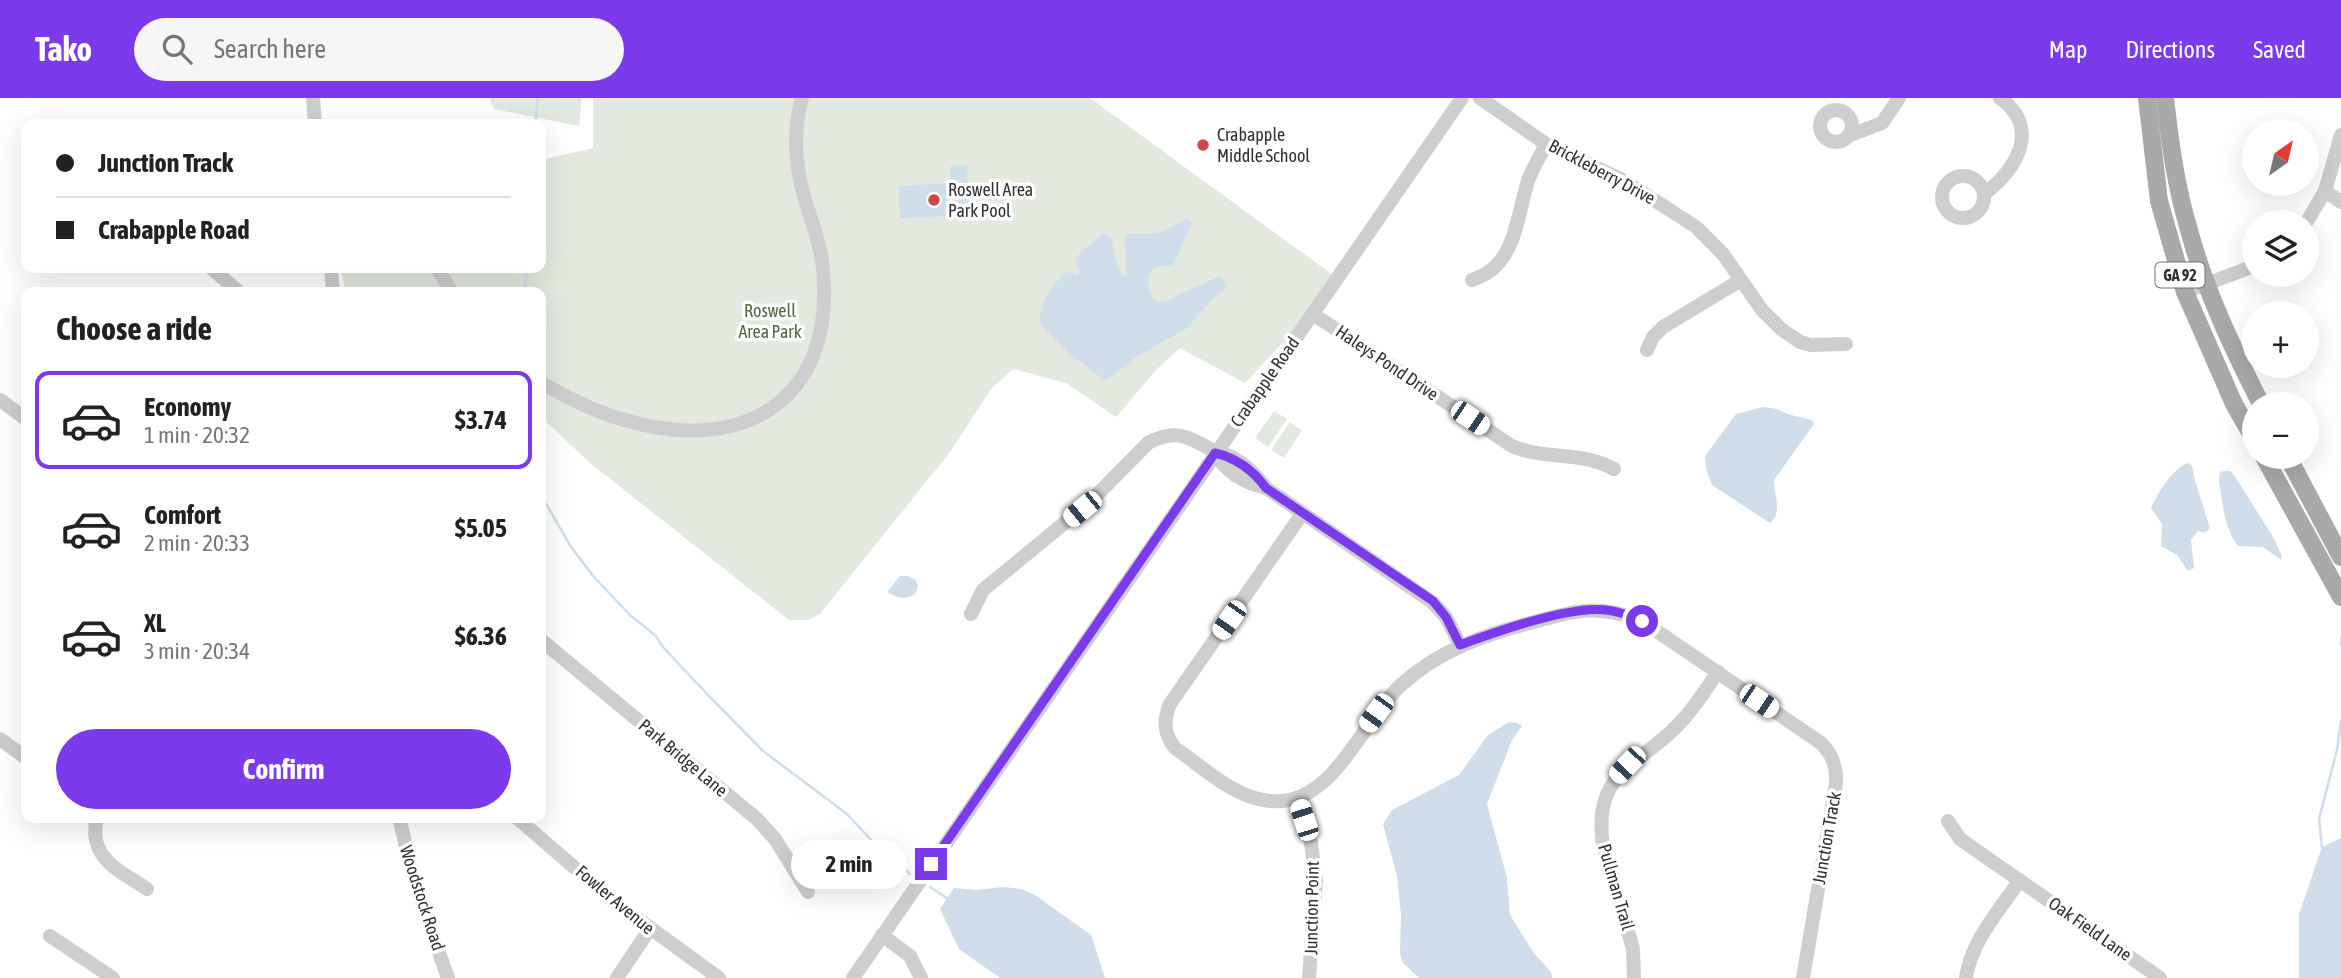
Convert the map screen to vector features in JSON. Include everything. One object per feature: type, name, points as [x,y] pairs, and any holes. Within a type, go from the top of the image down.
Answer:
[{"type":"main road","name":"GA 92","points":[[2147,98],[2159,201],[2185,292],[2242,418]]},
{"type":"main road","name":"GA 92","points":[[2165,98],[2174,169],[2189,231],[2207,284],[2256,392]]},
{"type":"main road","points":[[2271,469],[2341,597]]},
{"type":"main road","points":[[2294,469],[2341,557]]},
{"type":"street","points":[[313,98],[315,119]]},
{"type":"street","points":[[546,386],[590,408],[620,419],[690,430],[749,421],[776,406],[797,385],[819,345],[824,312],[821,252],[796,163],[797,116],[802,98]]},
{"type":"street","name":"Crabapple Road","points":[[853,978],[1462,98]]},
{"type":"street","name":"Brickleberry Drive","points":[[1479,98],[1546,144],[1625,181],[1666,206],[1709,238],[1762,310],[1781,330],[1800,342],[1811,345],[1846,344]]},
{"type":"street","points":[[1848,136],[1882,122],[1899,98]]},
{"type":"street","points":[[1984,194],[1999,183],[2023,141],[2018,115],[2000,98]]},
{"type":"street","points":[[2314,210],[2325,191],[2341,135]]},
{"type":"street","points":[[1472,280],[1493,271],[1507,252],[1516,229],[1527,181],[1546,144]]},
{"type":"street","points":[[2325,191],[2341,202]]},
{"type":"street","points":[[2185,292],[2242,271]]},
{"type":"street","points":[[217,273],[233,287]]},
{"type":"street","points":[[1647,350],[1653,337],[1663,327],[1741,280]]},
{"type":"street","name":"Haleys Pond Drive","points":[[1313,314],[1512,446],[1542,456],[1590,458],[1614,468]]},
{"type":"street","points":[[0,400],[21,415]]},
{"type":"street","points":[[971,614],[983,590],[1090,502],[1148,443],[1168,436],[1183,436],[1201,443],[1215,453],[1223,467],[1252,485],[1266,488],[1433,601],[1446,617],[1460,645]]},
{"type":"street","name":"Junction Track","points":[[1302,514],[1170,704],[1165,715],[1165,729],[1175,748],[1239,793],[1267,801],[1297,798],[1330,777],[1376,713],[1400,686],[1427,664],[1460,645],[1491,633],[1571,612],[1605,609],[1623,613],[1642,621],[1828,750],[1835,766],[1836,783],[1803,978]]},
{"type":"street","name":"Park Bridge Lane","points":[[546,644],[757,819],[775,839],[808,892]]},
{"type":"street","name":"Pullman Trail","points":[[1634,978],[1633,949],[1600,828],[1604,801],[1616,777],[1627,765],[1679,724],[1717,672]]},
{"type":"street","points":[[0,739],[21,754]]},
{"type":"street","name":"Junction Point","points":[[1297,798],[1311,843],[1316,880],[1309,978]]},
{"type":"street","name":"Oak Field Lane","points":[[1948,821],[1961,839],[2160,978]]},
{"type":"street","points":[[96,823],[94,838],[103,858],[147,889]]},
{"type":"street","name":"Woodstock Road","points":[[400,823],[415,884],[449,978]]},
{"type":"street","name":"Fowler Avenue","points":[[523,823],[649,930],[719,978]]},
{"type":"street","points":[[1966,978],[1975,946],[2020,880]]},
{"type":"street","points":[[617,978],[649,930]]},
{"type":"street","points":[[882,935],[910,956],[921,978]]},
{"type":"street","points":[[50,936],[113,978]]},
{"type":"green space","points":[[490,98],[582,98],[579,126],[494,109]]},
{"type":"green space","name":"Roswell Area Park","points":[[593,98],[1090,98],[1341,281],[1245,383],[1180,348],[1156,370],[1116,417],[1066,383],[1013,369],[991,389],[950,452],[820,614],[808,620],[789,620],[590,463],[546,422],[546,287],[344,287],[342,273],[546,273],[546,159],[593,148]]},
{"type":"green space","points":[[1274,411],[1287,419],[1268,447],[1255,438]]},
{"type":"green space","points":[[1290,422],[1302,430],[1284,458],[1271,450]]},
{"type":"water","name":"Roswell Area Park Pool","points":[[967,165],[970,215],[900,218],[898,186],[951,183],[950,166]]},
{"type":"water","points":[[1188,218],[1192,223],[1173,266],[1158,267],[1149,275],[1148,285],[1152,294],[1158,302],[1165,301],[1220,276],[1226,285],[1224,291],[1215,297],[1186,329],[1134,358],[1104,380],[1069,353],[1039,323],[1048,294],[1068,271],[1076,275],[1081,272],[1076,257],[1102,234],[1111,236],[1116,261],[1123,277],[1127,274],[1125,240],[1128,234],[1160,233]]},
{"type":"water","points":[[1763,407],[1812,420],[1814,424],[1774,480],[1777,509],[1770,523],[1712,485],[1705,456],[1736,414]]},
{"type":"water","points":[[2188,463],[2192,466],[2210,528],[2205,533],[2198,531],[2191,540],[2194,568],[2188,571],[2177,555],[2161,546],[2162,524],[2151,508],[2171,476]]},
{"type":"water","points":[[2230,471],[2234,475],[2273,537],[2282,556],[2281,560],[2263,547],[2238,546],[2233,539],[2221,497],[2219,480],[2220,472]]},
{"type":"water","points":[[900,576],[916,580],[916,593],[902,598],[887,592]]},
{"type":"water","points":[[1509,722],[1522,726],[1512,740],[1487,804],[1507,878],[1510,915],[1533,952],[1551,972],[1552,978],[1419,978],[1403,963],[1400,953],[1401,915],[1397,876],[1383,824],[1392,810],[1459,775],[1488,735]]},
{"type":"water","points":[[2341,838],[2341,978],[2299,978],[2299,914],[2322,847]]},
{"type":"water","points":[[1003,887],[1022,889],[1035,895],[1091,935],[1105,978],[1000,978],[959,949],[940,909],[954,888],[976,890]]},
{"type":"waterway","points":[[536,119],[538,98]]},
{"type":"waterway","points":[[525,287],[527,273]]},
{"type":"waterway","points":[[546,504],[571,547],[594,577],[630,615],[656,636],[662,646],[763,751],[847,814],[873,842],[910,874]]},
{"type":"waterway","points":[[2341,638],[2341,645]]},
{"type":"waterway","points":[[2322,847],[2319,819],[2337,750],[2341,721]]},
{"type":"waterway","points":[[930,887],[948,899]]},
{"type":"place","name":"Crabapple Middle School","points":[[1203,145]]},
{"type":"place","name":"Roswell Area Park Pool","points":[[934,200]]},
{"type":"route","points":[[931,864],[1215,453],[1231,457],[1258,477],[1266,488],[1302,514],[1433,601],[1446,617],[1460,645],[1491,633],[1588,609],[1623,613],[1642,621]]}]
